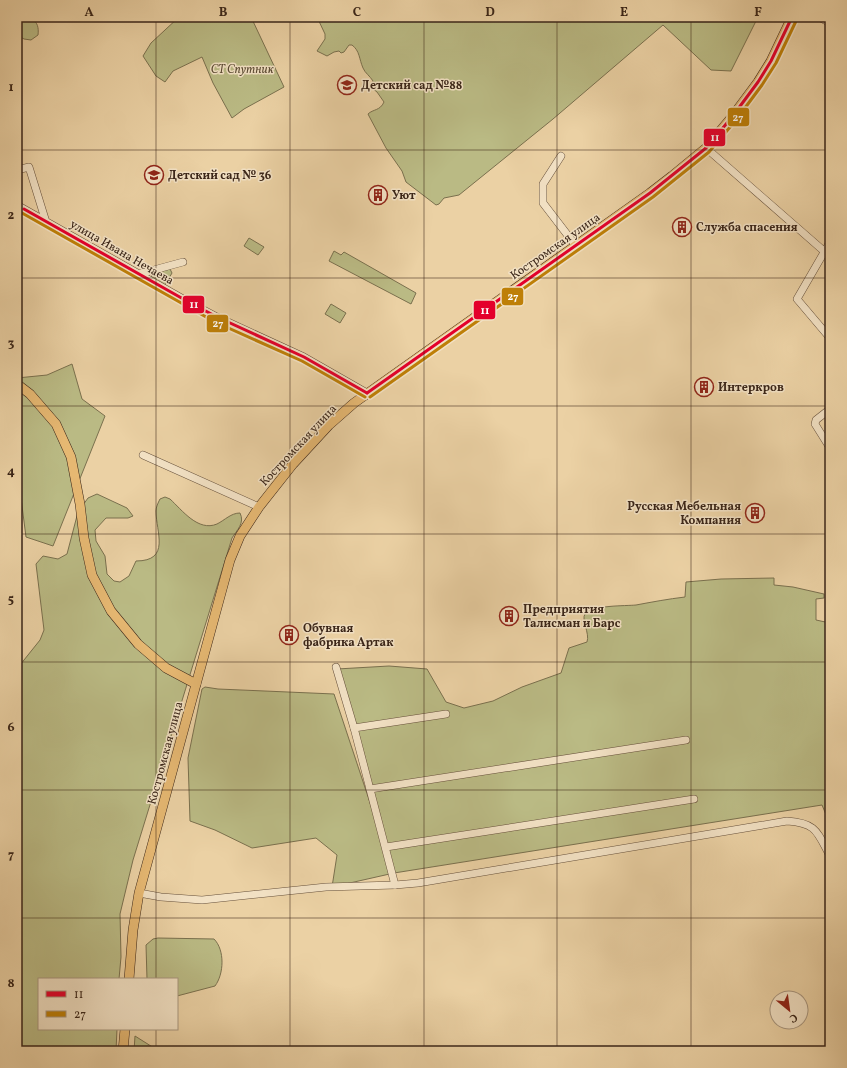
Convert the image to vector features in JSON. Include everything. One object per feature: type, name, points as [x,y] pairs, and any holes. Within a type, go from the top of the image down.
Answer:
[{"type":"main road","name":"Костромская улица","points":[[129,978],[133,930],[139,893],[230,560],[240,536],[259,507],[294,464],[329,425],[367,393],[576,246],[672,176],[706,148],[732,117],[758,82],[771,61],[792,17]]},
{"type":"main road","points":[[17,384],[30,394],[56,424],[71,457],[80,504],[84,538],[92,575],[111,611],[138,644],[166,668],[196,684]]},
{"type":"main road","points":[[123,1051],[125,1030]]},
{"type":"street","points":[[819,17],[830,23]]},
{"type":"street","points":[[706,148],[825,252]]},
{"type":"street","points":[[561,156],[543,184],[543,203],[576,246]]},
{"type":"street","points":[[17,170],[30,167],[46,222]]},
{"type":"street","name":"улица Ивана Нечаева","points":[[17,205],[217,317],[304,357],[367,393]]},
{"type":"street","points":[[830,242],[797,299],[830,338]]},
{"type":"street","points":[[139,274],[183,262]]},
{"type":"street","points":[[830,409],[816,420],[814,424],[830,448]]},
{"type":"street","points":[[143,455],[259,507]]},
{"type":"street","points":[[336,667],[354,728],[395,885]]},
{"type":"street","points":[[354,728],[446,714]]},
{"type":"street","points":[[370,789],[686,740]]},
{"type":"street","points":[[386,847],[694,799]]},
{"type":"street","points":[[139,893],[161,897],[202,900],[332,887],[418,883],[787,821],[801,822],[812,826],[830,856]]},
{"type":"green space","points":[[17,17],[30,18],[36,22],[38,35],[31,40],[24,39],[17,35]]},
{"type":"green space","name":"СТ Спутник","points":[[179,17],[251,17],[284,87],[244,109],[232,118],[213,83],[202,57],[173,71],[165,82],[156,76],[143,56],[151,43]]},
{"type":"green space","points":[[317,17],[758,17],[731,71],[711,70],[663,25],[553,119],[459,195],[444,198],[439,204],[436,205],[406,182],[402,171],[386,148],[369,116],[368,114],[370,112],[381,107],[384,102],[372,88],[373,81],[364,70],[355,47],[349,45],[344,52],[334,52],[327,56],[317,51],[325,39],[325,34]]},
{"type":"green space","points":[[249,238],[264,247],[258,255],[244,246]]},
{"type":"green space","points":[[334,251],[341,255],[344,252],[416,293],[411,304],[329,261]]},
{"type":"green space","points":[[170,269],[172,273],[165,285],[151,278],[152,274]]},
{"type":"green space","points":[[331,304],[346,313],[340,323],[325,314]]},
{"type":"green space","points":[[72,364],[82,399],[105,416],[53,546],[26,537],[17,467],[17,378],[47,375]]},
{"type":"green space","points":[[97,494],[127,508],[133,516],[128,518],[106,518],[95,530],[96,541],[105,556],[107,574],[114,581],[120,582],[129,576],[136,561],[147,560],[154,556],[158,551],[159,536],[156,511],[160,499],[165,497],[170,499],[191,519],[203,525],[210,526],[217,524],[237,513],[240,513],[242,520],[232,538],[133,860],[120,914],[121,957],[119,978],[38,978],[38,1030],[117,1030],[116,1051],[17,1051],[17,671],[40,640],[44,630],[36,564],[43,556],[58,559],[67,554],[78,512],[88,498]]},
{"type":"green space","points":[[774,578],[774,585],[793,587],[824,594],[824,598],[816,599],[816,620],[830,623],[830,818],[827,817],[822,805],[394,873],[332,887],[337,855],[316,838],[252,848],[215,830],[190,821],[188,758],[202,689],[205,687],[218,689],[334,694],[390,863],[337,669],[389,666],[427,669],[446,702],[464,708],[493,701],[522,687],[561,673],[569,648],[587,642],[588,638],[584,617],[589,611],[601,607],[636,605],[685,597],[686,582],[721,579]]},
{"type":"green space","points":[[153,939],[214,939],[218,944],[222,956],[222,969],[215,986],[178,996],[178,978],[147,978],[146,945]]},
{"type":"green space","points":[[135,1036],[154,1048],[155,1051],[134,1051]]},
{"type":"transit line","name":"11","points":[[367,393],[650,193],[706,148],[732,117],[758,82],[771,61],[792,17]]},
{"type":"transit line","name":"27","points":[[370,397],[653,197],[709,152],[736,120],[762,85],[776,63],[797,19]]},
{"type":"transit line","name":"11","points":[[24,209],[185,300],[217,317],[304,357],[367,393]]},
{"type":"transit line","name":"27","points":[[22,213],[215,322],[302,361],[365,397]]},
{"type":"place","name":"Детский сад №88","points":[[347,85]]},
{"type":"place","name":"Детский сад № 36","points":[[154,175]]},
{"type":"place","name":"Уют","points":[[378,195]]},
{"type":"place","name":"Служба спасения","points":[[682,227]]},
{"type":"place","name":"Интеркров","points":[[704,387]]},
{"type":"place","name":"Русская Мебельная Компания","points":[[755,513]]},
{"type":"place","name":"Предприятия Талисман и Барс","points":[[509,616]]},
{"type":"place","name":"Обувная фабрика Артак","points":[[289,635]]}]
